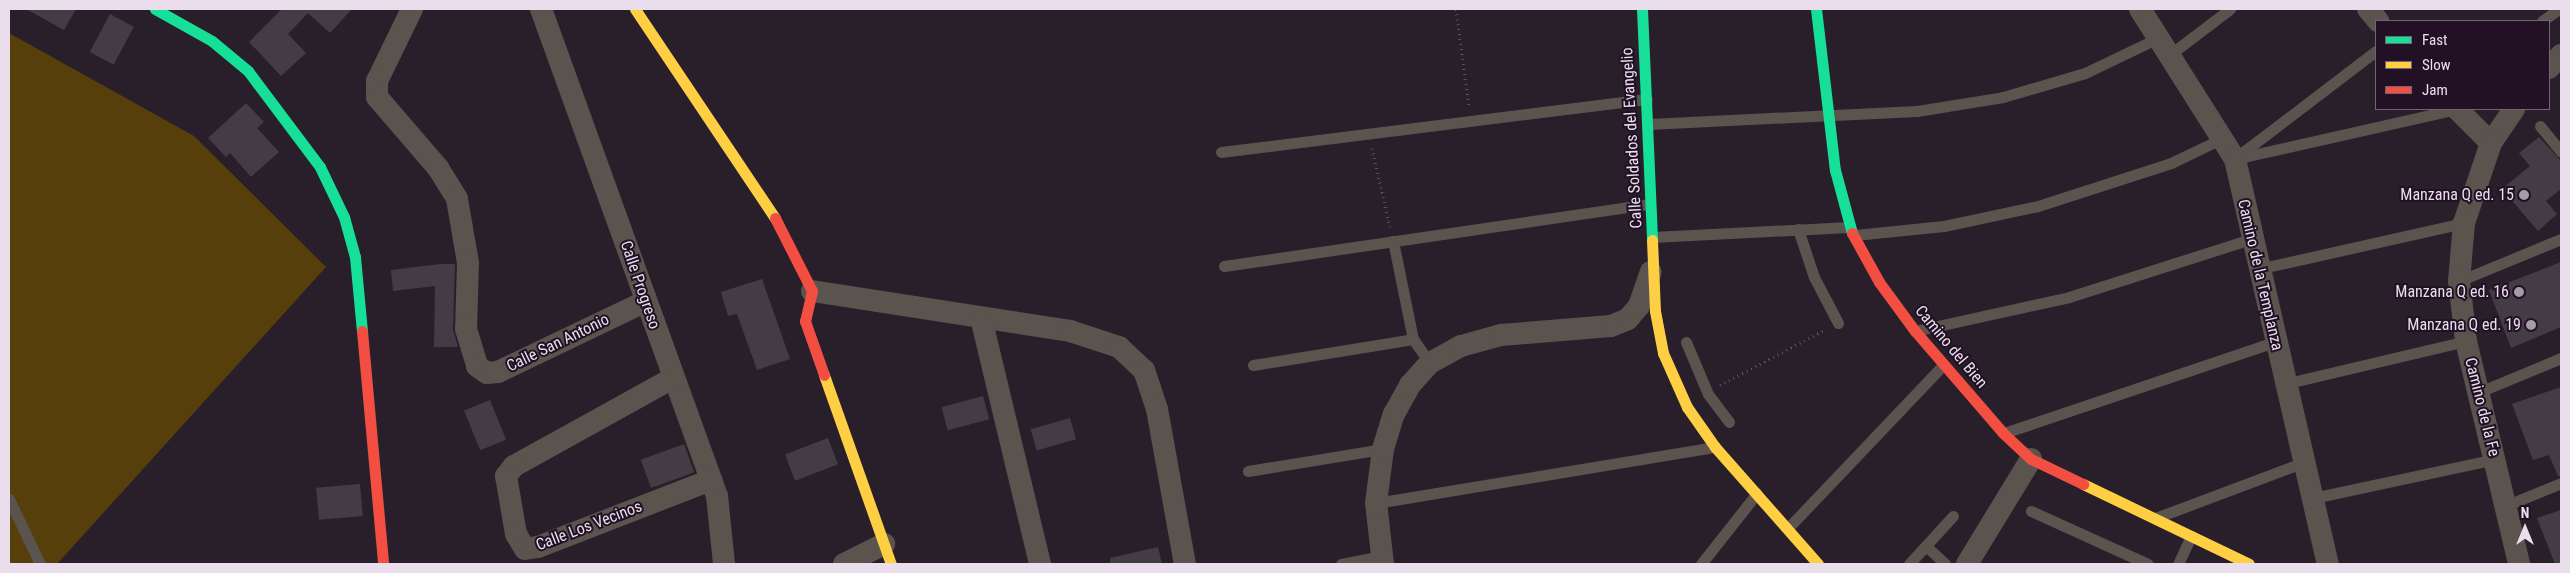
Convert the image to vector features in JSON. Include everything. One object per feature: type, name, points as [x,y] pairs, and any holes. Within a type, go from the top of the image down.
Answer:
[{"type":"street","points":[[155,9],[212,41],[248,71],[320,167],[344,217],[355,258],[382,564]]},
{"type":"street","name":"Calle San Antonio","points":[[412,9],[377,81],[377,97],[438,168],[457,199],[468,263],[466,329],[477,366],[487,373],[498,372],[646,301]]},
{"type":"street","name":"Calle Progreso","points":[[541,9],[711,480],[724,564]]},
{"type":"street","points":[[635,9],[776,220],[812,291],[805,321],[887,554],[844,564]]},
{"type":"street","name":"Calle Soldados del Evangelio","points":[[1642,9],[1649,124],[1653,265],[1663,354],[1687,407],[1715,447],[1818,564]]},
{"type":"street","name":"Camino del Bien","points":[[1816,9],[1828,116],[1851,231],[1915,331],[2002,433],[2031,458],[2249,564]]},
{"type":"street","name":"Camino de la Templanza","points":[[2140,9],[2166,45],[2235,159],[2257,269],[2328,564]]},
{"type":"street","points":[[2550,67],[2561,55]]},
{"type":"street","points":[[2458,110],[2491,143]]},
{"type":"street","name":"Camino de la Fe","points":[[2513,110],[2491,143],[2464,223],[2459,281],[2466,341],[2496,459],[2519,564]]},
{"type":"street","points":[[1383,560],[1376,503],[1383,449],[1398,407],[1430,363],[1461,346],[1501,335],[1611,326],[1628,319],[1639,306],[1653,265]]},
{"type":"street","points":[[812,291],[1070,331],[1119,347],[1144,370],[1157,409],[1185,564]]},
{"type":"street","points":[[981,318],[1040,564]]},
{"type":"street","name":"Calle Los Vecinos","points":[[673,378],[514,466],[506,476],[516,534],[525,549],[538,547],[711,480]]},
{"type":"street","points":[[1967,564],[2031,458]]},
{"type":"lane","points":[[1649,124],[1917,111],[2002,97],[2085,73],[2166,45],[2230,9]]},
{"type":"lane","points":[[2543,20],[2559,9]]},
{"type":"lane","points":[[2235,159],[2375,53]]},
{"type":"lane","points":[[1221,152],[1647,99]]},
{"type":"lane","points":[[2235,159],[2453,110]]},
{"type":"lane","points":[[2540,126],[2561,152]]},
{"type":"lane","points":[[1652,237],[1798,229],[1851,231],[1944,226],[2038,206],[2171,163],[2223,138]]},
{"type":"lane","points":[[1224,266],[1652,204]]},
{"type":"lane","points":[[2257,269],[2464,223]]},
{"type":"lane","points":[[1798,229],[1814,277],[1838,323]]},
{"type":"lane","points":[[1915,331],[2069,297],[2251,239]]},
{"type":"lane","points":[[2459,281],[2561,239]]},
{"type":"lane","points":[[1393,241],[1413,339],[1430,363]]},
{"type":"lane","points":[[1253,365],[1413,339]]},
{"type":"lane","points":[[2284,384],[2466,341]]},
{"type":"lane","points":[[1686,342],[1708,394],[1729,422]]},
{"type":"lane","points":[[2002,433],[2274,342]]},
{"type":"lane","points":[[2479,392],[2561,358]]},
{"type":"lane","points":[[1788,528],[1943,365]]},
{"type":"lane","points":[[1687,407],[1708,394]]},
{"type":"lane","points":[[1376,503],[1715,447]]},
{"type":"lane","points":[[1248,470],[1383,449]]},
{"type":"lane","points":[[2313,498],[2496,459]]},
{"type":"lane","points":[[2154,518],[2304,462]]},
{"type":"lane","points":[[2505,506],[2561,482]]},
{"type":"lane","points":[[1701,564],[1757,493]]},
{"type":"lane","points":[[9,499],[40,564]]},
{"type":"lane","points":[[2031,511],[2148,564]]},
{"type":"lane","points":[[1910,564],[1953,516]]},
{"type":"lane","points":[[2178,564],[2191,536]]},
{"type":"lane","points":[[1926,546],[1945,564]]},
{"type":"lane","points":[[1341,564],[1383,560]]},
{"type":"path","points":[[1456,9],[1470,122]]},
{"type":"path","points":[[1369,135],[1393,241]]},
{"type":"path","points":[[1708,394],[1838,323]]},
{"type":"shaded area","points":[[9,33],[194,136],[326,267],[57,564],[9,564]]},
{"type":"building","points":[[26,9],[76,9],[64,30]]},
{"type":"building","points":[[282,9],[352,9],[330,33],[308,13],[288,34],[306,53],[281,76],[249,42]]},
{"type":"building","points":[[110,14],[134,27],[114,65],[90,52]]},
{"type":"building","points":[[246,103],[264,122],[257,128],[279,152],[251,177],[230,153],[226,157],[208,138]]},
{"type":"building","points":[[2539,137],[2561,161],[2561,189],[2546,201],[2557,214],[2538,231],[2502,189],[2530,166],[2519,153]]},
{"type":"building","points":[[2561,262],[2561,327],[2511,348],[2489,290]]},
{"type":"building","points":[[455,264],[453,329],[458,347],[434,347],[435,286],[393,291],[391,270]]},
{"type":"building","points":[[762,279],[790,359],[757,370],[737,314],[728,316],[721,292]]},
{"type":"building","points":[[2561,387],[2561,476],[2558,476],[2549,455],[2533,460],[2512,404]]},
{"type":"building","points":[[983,396],[989,419],[948,430],[941,407]]},
{"type":"building","points":[[490,400],[506,440],[480,450],[464,410]]},
{"type":"building","points":[[1070,418],[1076,439],[1037,450],[1031,429]]},
{"type":"building","points":[[828,438],[838,464],[795,481],[785,454]]},
{"type":"building","points":[[684,444],[694,472],[651,488],[641,460]]},
{"type":"building","points":[[360,484],[363,516],[319,520],[316,488]]},
{"type":"building","points":[[2561,510],[2561,564],[2555,564],[2537,518]]},
{"type":"building","points":[[1158,547],[1162,564],[1110,564],[1110,558]]},
{"type":"traffic: fast","points":[[155,9],[212,41],[248,71],[320,167],[344,217],[355,257],[362,331]]},
{"type":"traffic: fast","points":[[1642,9],[1652,240]]},
{"type":"traffic: fast","points":[[1816,9],[1835,170],[1852,233]]},
{"type":"traffic: slow","points":[[635,9],[775,218]]},
{"type":"traffic: slow","points":[[1652,240],[1655,311],[1663,353],[1687,407],[1715,447],[1818,564]]},
{"type":"traffic: slow","points":[[824,375],[891,564]]},
{"type":"traffic: slow","points":[[2083,484],[2249,564]]},
{"type":"traffic: jam","points":[[775,218],[812,291],[805,321],[824,375]]},
{"type":"traffic: jam","points":[[1852,233],[1879,282],[1915,331],[2003,433],[2031,459],[2083,484]]},
{"type":"traffic: jam","points":[[362,331],[383,564]]},
{"type":"place","name":"Manzana Q ed. 15","points":[[2524,195]]},
{"type":"place","name":"Manzana Q ed. 16","points":[[2519,292]]},
{"type":"place","name":"Manzana Q ed. 19","points":[[2531,325]]}]
